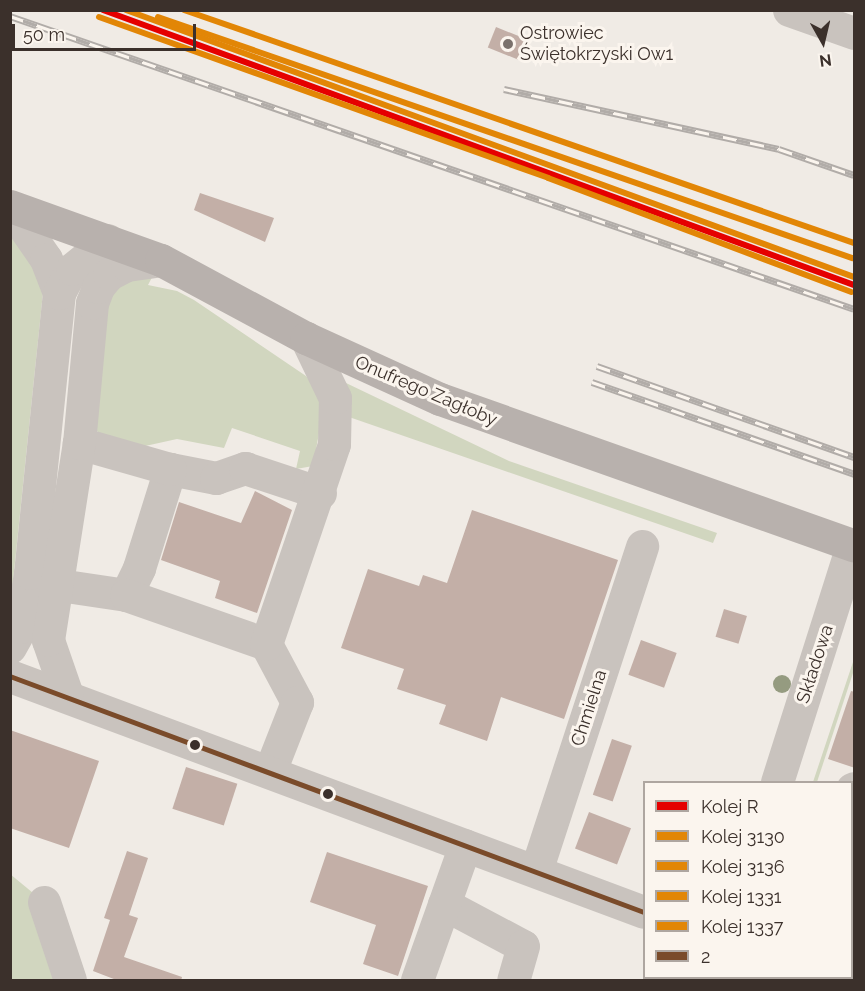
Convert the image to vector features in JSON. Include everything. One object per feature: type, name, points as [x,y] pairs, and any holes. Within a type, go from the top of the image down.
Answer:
[{"type":"main road","name":"Onufrego Zagłoby","points":[[10,206],[160,260],[306,338],[401,383],[519,430],[853,546]]},
{"type":"street","points":[[789,10],[855,33]]},
{"type":"street","points":[[10,206],[46,259],[59,293]]},
{"type":"street","points":[[10,647],[21,627],[30,573],[59,293],[72,269],[108,240]]},
{"type":"street","points":[[67,695],[48,640],[59,585],[80,443],[95,295],[103,280],[117,270],[160,260]]},
{"type":"street","points":[[266,644],[320,493],[334,444],[337,407],[306,338]]},
{"type":"street","points":[[80,443],[170,469],[216,478],[245,468],[320,493]]},
{"type":"street","points":[[126,595],[139,568],[170,469]]},
{"type":"street","name":"Chmielna","points":[[536,871],[642,546]]},
{"type":"street","name":"Składowa","points":[[778,781],[853,546]]},
{"type":"street","points":[[30,573],[59,585],[126,595],[266,644],[297,702],[270,771]]},
{"type":"street","points":[[19,682],[67,695],[643,911]]},
{"type":"street","points":[[426,978],[444,904],[465,845]]},
{"type":"street","points":[[44,902],[70,981]]},
{"type":"street","points":[[444,904],[523,946],[513,981]]},
{"type":"green space","points":[[10,232],[45,273],[10,610]]},
{"type":"green space","points":[[161,260],[148,285],[177,291],[194,300],[306,376],[325,400],[313,466],[296,469],[300,451],[232,428],[224,448],[177,439],[127,450],[112,446],[92,426],[92,303]]},
{"type":"green space","points":[[346,383],[509,461],[717,533],[713,543],[349,417],[343,384]]},
{"type":"green space","points":[[854,659],[854,670],[817,781],[813,781]]},
{"type":"green space","points":[[10,874],[44,902],[70,980],[11,980]]},
{"type":"building","name":"Ostrowiec Świętokrzyski Ow1","points":[[496,27],[528,40],[520,61],[488,47]]},
{"type":"building","points":[[200,193],[274,218],[265,242],[194,210]]},
{"type":"building","points":[[255,491],[292,510],[257,613],[215,598],[220,581],[161,560],[179,502],[241,523]]},
{"type":"building","points":[[472,510],[618,560],[564,719],[501,697],[487,741],[439,724],[446,705],[397,689],[404,669],[341,648],[368,569],[419,586],[423,575],[447,583]]},
{"type":"building","points":[[724,609],[747,616],[738,644],[716,637]]},
{"type":"building","points":[[641,640],[677,653],[664,688],[628,675]]},
{"type":"building","points":[[851,691],[855,692],[855,768],[828,759]]},
{"type":"building","points":[[10,730],[99,761],[69,848],[10,828]]},
{"type":"building","points":[[612,739],[632,746],[613,802],[593,795]]},
{"type":"building","points":[[186,767],[237,784],[224,826],[172,809]]},
{"type":"building","points":[[589,812],[631,828],[617,865],[575,848]]},
{"type":"building","points":[[127,851],[148,858],[129,915],[138,918],[124,957],[182,977],[181,981],[119,981],[93,971],[110,920],[104,918]]},
{"type":"building","points":[[327,852],[428,886],[398,976],[363,964],[376,925],[310,902]]},
{"type":"railway","points":[[10,16],[854,309]]},
{"type":"railway","points":[[504,89],[779,149],[854,175]]},
{"type":"railway","points":[[597,366],[854,457]]},
{"type":"railway","points":[[592,382],[854,474]]},
{"type":"rail line","name":"R","points":[[103,10],[854,285]]},
{"type":"rail line","name":"3136","points":[[126,10],[854,277]]},
{"type":"rail line","name":"1337","points":[[184,10],[854,243]]},
{"type":"rail line","name":"3130","points":[[99,17],[548,178],[851,292]]},
{"type":"rail line","name":"1331","points":[[158,17],[852,258]]},
{"type":"transit line","name":"2","points":[[10,676],[643,912]]},
{"type":"place","name":"Ostrowiec Świętokrzyski Ow1","points":[[508,44]]}]
